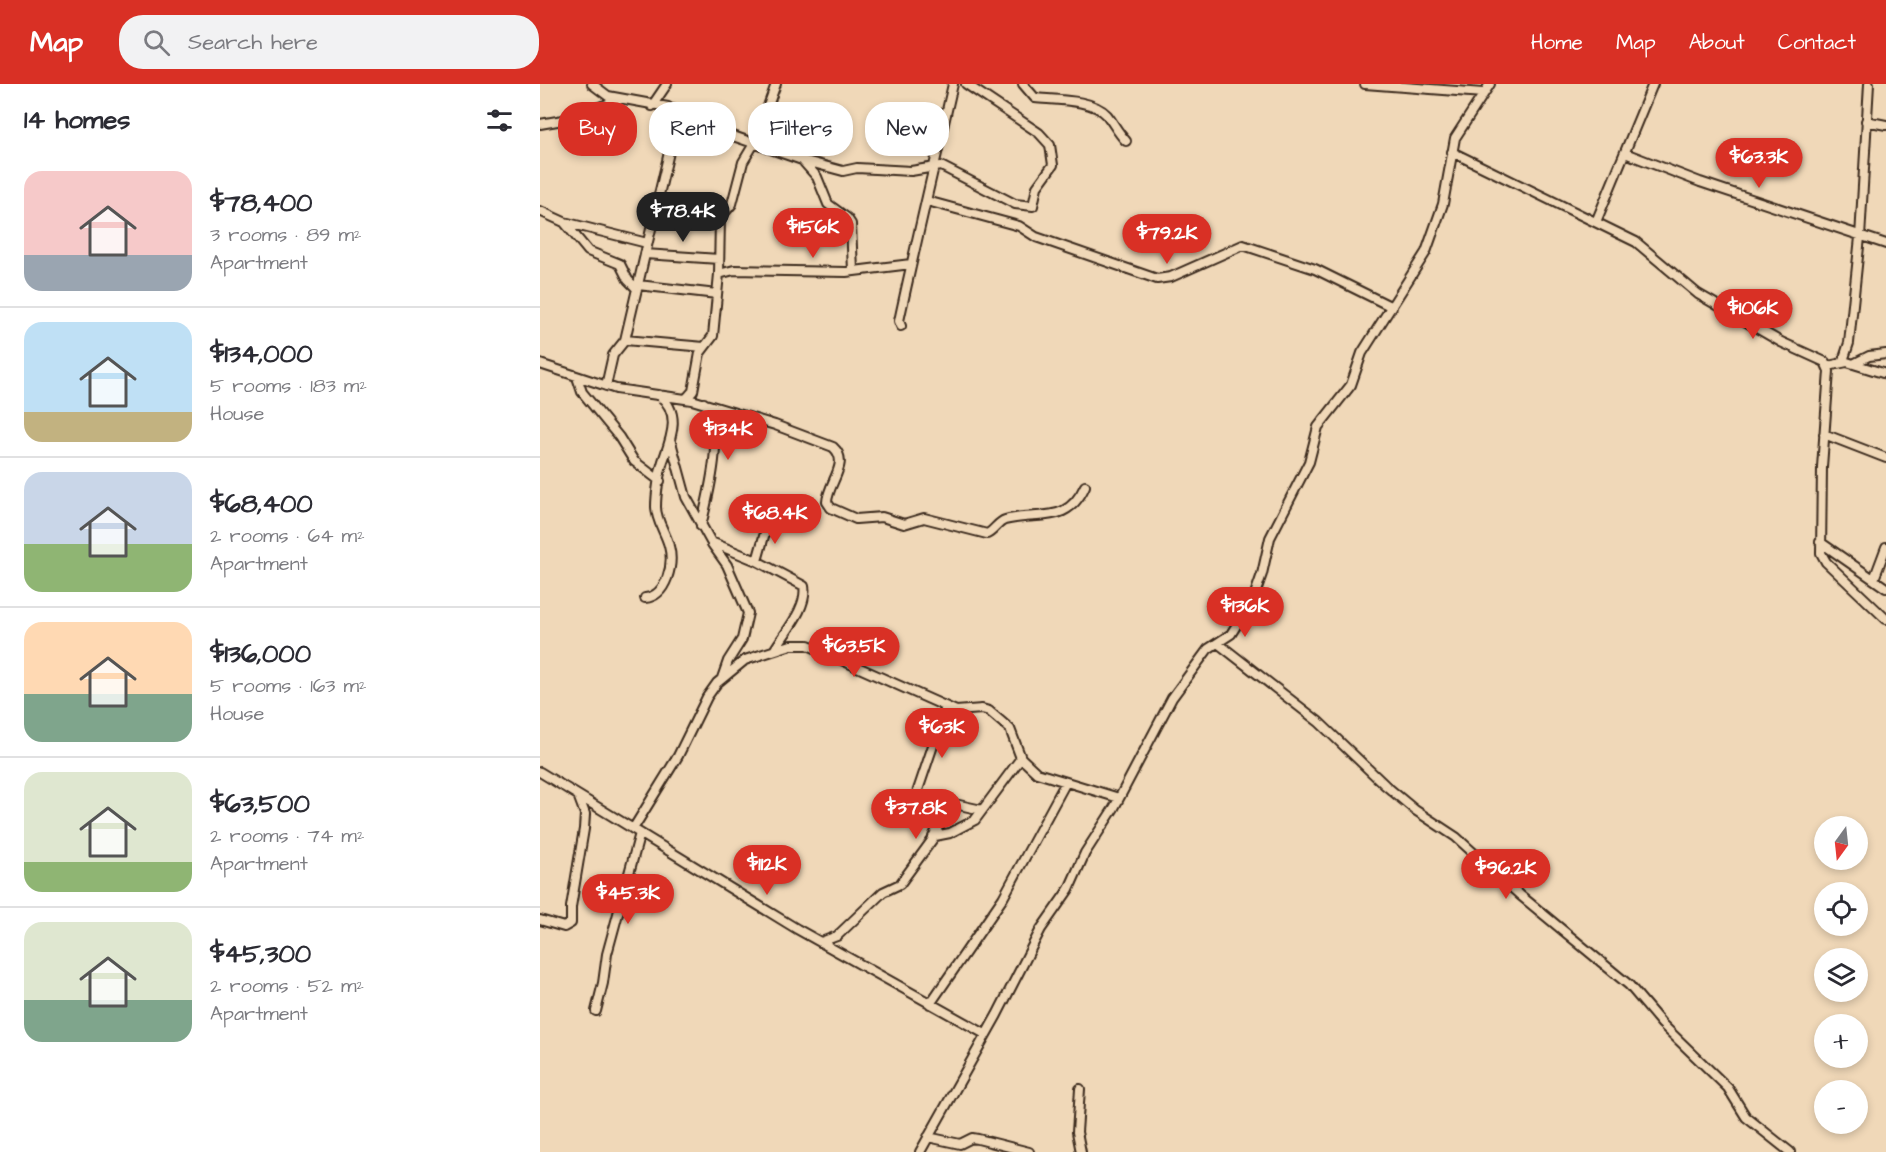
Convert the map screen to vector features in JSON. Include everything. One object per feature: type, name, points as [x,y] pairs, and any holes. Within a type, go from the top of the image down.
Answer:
[{"type":"street","points":[[592,84],[608,96],[649,105]]},
{"type":"street","points":[[655,102],[667,84]]},
{"type":"street","points":[[769,102],[776,84]]},
{"type":"street","points":[[901,326],[899,321],[911,264],[953,84]]},
{"type":"street","points":[[792,156],[843,171],[857,168],[911,171],[934,165],[948,168],[1015,204],[1030,207],[1034,204],[1040,181],[1053,165],[1050,145],[1039,133],[966,84]]},
{"type":"street","points":[[1023,84],[1035,98],[1071,101],[1097,108],[1107,116],[1116,132],[1126,141]]},
{"type":"street","points":[[1365,84],[1482,93]]},
{"type":"street","points":[[1466,84],[1473,92]]},
{"type":"street","points":[[920,1152],[1041,929],[1069,889],[1085,853],[1119,798],[1172,698],[1208,649],[1220,644],[1238,626],[1258,587],[1270,538],[1309,462],[1318,427],[1351,385],[1362,353],[1426,252],[1437,226],[1459,129],[1490,84]]},
{"type":"street","points":[[1596,222],[1653,84]]},
{"type":"street","points":[[1843,361],[1849,343],[1860,237],[1869,84]]},
{"type":"street","points":[[540,124],[563,120],[620,99]]},
{"type":"street","points":[[1866,121],[1886,125]]},
{"type":"street","points":[[1452,152],[1636,242],[1698,294],[1781,342],[1819,357],[1828,366],[1820,542],[1822,558],[1886,619]]},
{"type":"street","points":[[1625,153],[1860,237],[1886,244]]},
{"type":"street","points":[[686,399],[693,391],[697,362],[704,347],[714,336],[719,274],[720,218],[732,204],[743,162],[748,154]]},
{"type":"street","points":[[606,386],[613,355],[625,340],[668,156]]},
{"type":"street","points":[[802,160],[818,177],[828,204],[847,218],[850,224],[853,271]]},
{"type":"street","points":[[927,201],[1019,226],[1036,237],[1157,279],[1171,277],[1243,245],[1314,270],[1392,307]]},
{"type":"street","points":[[540,211],[564,222],[647,243]]},
{"type":"street","points":[[564,222],[588,251],[620,264],[628,280],[638,287],[717,294]]},
{"type":"street","points":[[645,254],[719,259]]},
{"type":"street","points":[[719,274],[734,270],[853,271],[911,264]]},
{"type":"street","points":[[625,340],[704,347]]},
{"type":"street","points":[[1855,363],[1869,356],[1886,354]]},
{"type":"street","points":[[1828,366],[1843,361],[1886,374]]},
{"type":"street","points":[[540,364],[633,393],[704,403],[775,425],[833,447],[839,452],[841,460],[827,502],[831,508],[856,519],[882,517],[904,524],[930,518],[987,534],[1005,520],[1038,516],[1070,508],[1078,500],[1085,486]]},
{"type":"street","points":[[577,377],[582,392],[619,437],[634,461],[660,481]]},
{"type":"street","points":[[658,395],[666,400],[672,412],[671,442],[686,496],[701,526],[727,565],[748,613],[742,639],[728,661],[721,679]]},
{"type":"street","points":[[701,526],[716,455],[711,413],[704,403]]},
{"type":"street","points":[[1824,434],[1886,458]]},
{"type":"street","points":[[645,598],[657,594],[662,589],[670,564],[670,546],[656,508],[663,461],[671,442]]},
{"type":"street","points":[[758,561],[768,522]]},
{"type":"street","points":[[711,542],[758,561],[804,586],[805,594],[797,615],[775,649]]},
{"type":"street","points":[[1820,542],[1886,588]]},
{"type":"street","points":[[1874,579],[1886,547]]},
{"type":"street","points":[[596,1011],[607,954],[637,831],[656,788],[678,756],[707,697],[721,679],[745,660],[775,649],[798,644],[808,645],[946,707],[960,712],[982,709],[998,716],[1010,729],[1021,758],[1037,773],[1119,798]]},
{"type":"street","points":[[1220,644],[1319,722],[1385,785],[1415,810],[1456,837],[1520,895],[1629,985],[1662,1023],[1728,1089],[1746,1117],[1790,1152]]},
{"type":"street","points":[[946,707],[917,793],[922,798],[982,810]]},
{"type":"street","points":[[933,837],[950,833],[975,820],[1021,758]]},
{"type":"street","points":[[540,783],[541,773],[821,942],[985,1034]]},
{"type":"street","points":[[930,1004],[1003,898],[1066,782]]},
{"type":"street","points":[[540,920],[564,927],[571,923],[573,890],[585,814],[579,797]]},
{"type":"street","points":[[821,942],[837,936],[883,892],[900,884],[933,837],[950,803]]},
{"type":"street","points":[[1080,1089],[1077,1132],[1081,1152]]},
{"type":"street","points":[[928,1137],[960,1144],[972,1138],[1029,1152]]}]
